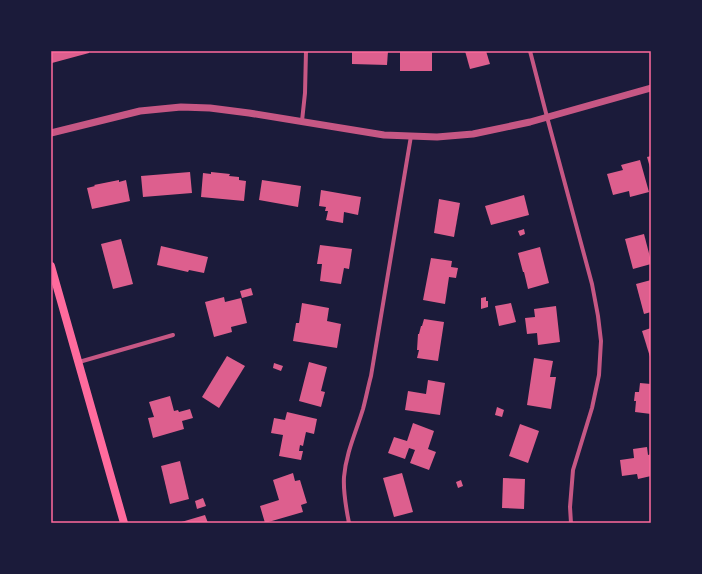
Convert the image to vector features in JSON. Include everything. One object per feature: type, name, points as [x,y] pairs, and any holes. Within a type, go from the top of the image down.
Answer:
[{"type":"main road","points":[[51,266],[124,523]]},
{"type":"street","points":[[302,122],[305,93],[306,51]]},
{"type":"street","points":[[530,51],[592,284],[601,341],[599,375],[592,408],[573,470],[570,507],[571,523]]},
{"type":"street","points":[[51,133],[140,111],[181,107],[210,108],[384,135],[437,137],[473,134],[530,122],[651,88]]},
{"type":"street","points":[[350,523],[345,503],[344,476],[348,455],[363,408],[371,376],[411,136]]},
{"type":"street","points":[[78,362],[173,335]]},
{"type":"building","points":[[51,51],[89,51],[89,53],[52,63]]},
{"type":"building","points":[[352,51],[388,51],[387,65],[352,64]]},
{"type":"building","points":[[465,51],[486,51],[490,64],[470,69]]},
{"type":"building","points":[[400,52],[432,52],[432,71],[400,71]]},
{"type":"building","points":[[651,156],[651,171],[647,157]]},
{"type":"building","points":[[640,160],[649,192],[630,197],[629,191],[613,195],[607,174],[623,170],[621,165]]},
{"type":"building","points":[[190,172],[192,193],[143,197],[141,176]]},
{"type":"building","points":[[211,172],[230,174],[229,176],[239,177],[239,180],[246,181],[244,201],[201,197],[203,173],[211,174]]},
{"type":"building","points":[[119,180],[119,182],[126,180],[130,201],[92,209],[87,188],[95,186],[94,185]]},
{"type":"building","points":[[262,180],[301,186],[298,207],[259,200]]},
{"type":"building","points":[[321,190],[361,197],[358,215],[344,212],[343,223],[326,220],[328,211],[325,211],[326,207],[319,206]]},
{"type":"building","points":[[524,195],[529,215],[491,225],[485,206]]},
{"type":"building","points":[[439,199],[460,203],[454,237],[434,233]]},
{"type":"building","points":[[524,229],[525,234],[520,236],[518,231]]},
{"type":"building","points":[[644,234],[651,264],[633,269],[625,239]]},
{"type":"building","points":[[121,239],[133,284],[113,289],[101,244]]},
{"type":"building","points":[[320,245],[352,249],[349,269],[344,268],[341,284],[320,281],[322,264],[317,264]]},
{"type":"building","points":[[161,246],[208,257],[204,273],[189,270],[188,272],[157,265]]},
{"type":"building","points":[[540,247],[549,283],[528,289],[518,253]]},
{"type":"building","points":[[431,258],[452,261],[451,267],[458,268],[456,278],[449,277],[445,304],[423,300]]},
{"type":"building","points":[[651,280],[651,312],[644,314],[636,284]]},
{"type":"building","points":[[251,288],[253,295],[242,298],[240,291]]},
{"type":"building","points":[[224,297],[225,302],[241,298],[247,323],[231,327],[232,332],[214,337],[205,302]]},
{"type":"building","points":[[486,297],[488,307],[481,309],[481,298]]},
{"type":"building","points":[[302,303],[329,308],[327,321],[341,324],[337,348],[293,341],[296,323],[299,323]]},
{"type":"building","points":[[511,303],[516,322],[499,326],[495,306]]},
{"type":"building","points":[[556,306],[560,342],[538,345],[537,333],[527,334],[525,318],[535,317],[534,309]]},
{"type":"building","points":[[424,319],[444,322],[438,361],[417,358],[419,350],[417,350],[418,334]]},
{"type":"building","points":[[651,328],[651,360],[642,331]]},
{"type":"building","points":[[227,356],[245,366],[219,408],[202,397]]},
{"type":"building","points":[[534,358],[553,361],[550,377],[556,377],[551,409],[527,405]]},
{"type":"building","points":[[309,362],[327,367],[321,391],[325,392],[321,407],[299,401]]},
{"type":"building","points":[[274,363],[283,366],[281,371],[273,368]]},
{"type":"building","points":[[428,380],[445,383],[440,415],[405,410],[408,391],[426,394]]},
{"type":"building","points":[[640,383],[651,384],[651,414],[635,412],[635,392],[639,392]]},
{"type":"building","points":[[170,396],[174,411],[178,410],[179,412],[190,409],[193,418],[182,421],[184,429],[153,438],[148,418],[154,417],[149,402]]},
{"type":"building","points":[[497,407],[504,410],[502,417],[495,415]]},
{"type":"building","points":[[287,412],[317,419],[314,434],[306,432],[303,446],[300,445],[299,451],[303,451],[301,460],[279,456],[283,435],[271,433],[274,418],[285,420]]},
{"type":"building","points":[[413,423],[434,431],[428,449],[436,452],[429,470],[410,463],[415,450],[409,448],[405,459],[388,453],[394,437],[407,441]]},
{"type":"building","points":[[520,424],[539,431],[528,463],[509,456]]},
{"type":"building","points":[[647,447],[648,455],[651,454],[651,476],[638,479],[637,474],[622,476],[620,460],[634,458],[633,449]]},
{"type":"building","points":[[180,461],[189,499],[170,504],[161,466]]},
{"type":"building","points":[[293,473],[295,481],[300,480],[307,503],[301,505],[303,512],[265,523],[260,506],[279,500],[273,480]]},
{"type":"building","points":[[402,473],[413,512],[394,517],[383,478]]},
{"type":"building","points":[[503,478],[525,479],[524,509],[502,508]]},
{"type":"building","points":[[461,480],[463,486],[458,488],[456,482]]},
{"type":"building","points":[[203,498],[206,506],[197,509],[195,501]]},
{"type":"building","points":[[205,515],[208,523],[178,523]]}]
